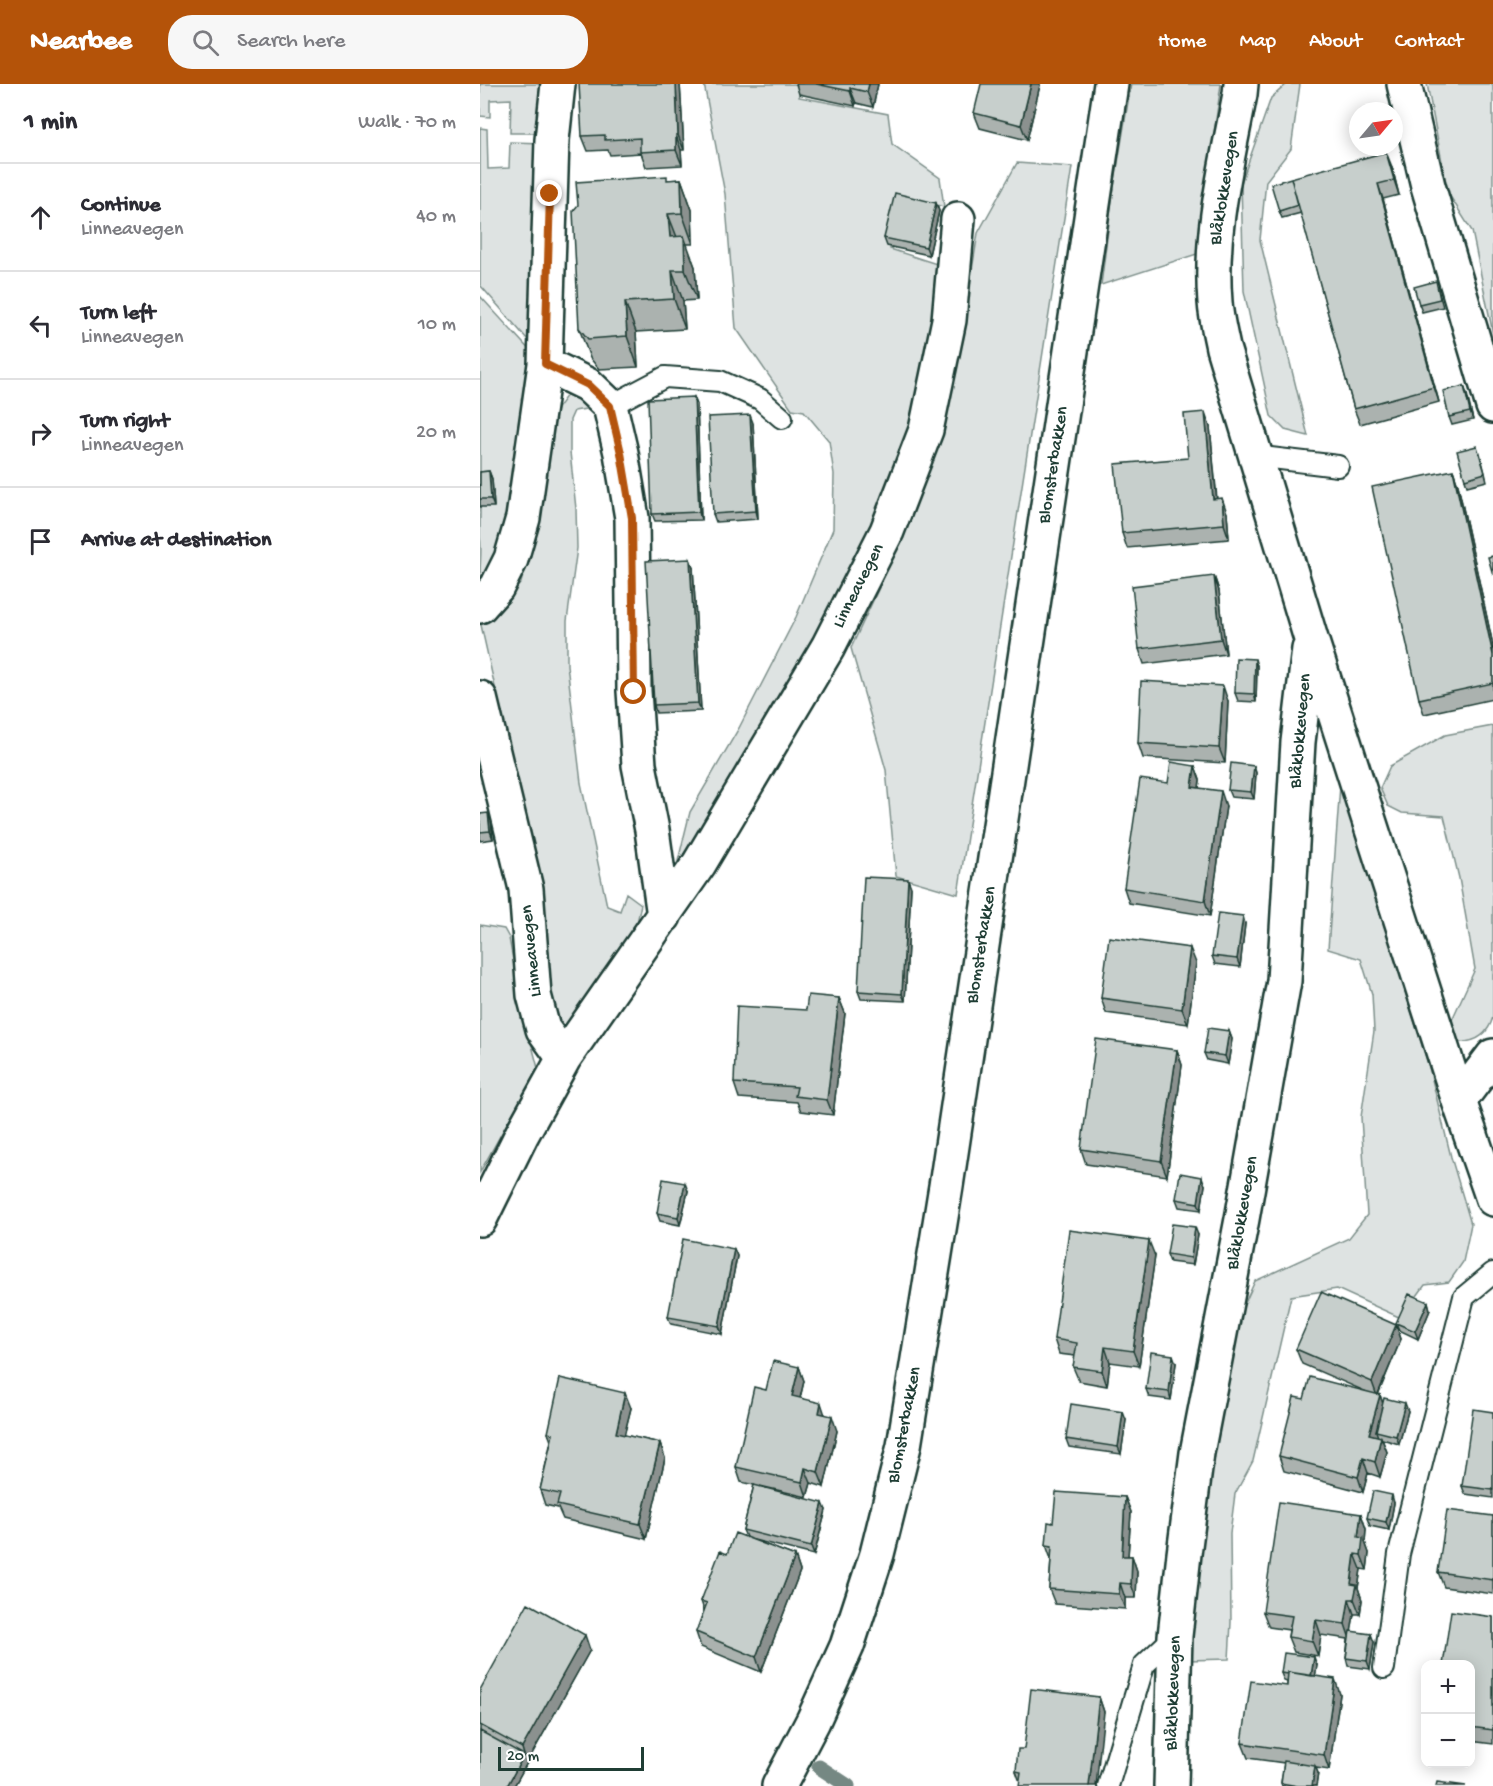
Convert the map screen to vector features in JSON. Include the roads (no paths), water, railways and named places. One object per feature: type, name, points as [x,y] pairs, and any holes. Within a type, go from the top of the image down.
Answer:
[{"type":"street","points":[[480,606],[496,587],[511,559],[523,518],[545,364],[552,140],[558,84]]},
{"type":"street","name":"Blomsterbakken","points":[[779,1786],[813,1721],[847,1646],[877,1554],[904,1446],[946,1186],[1111,84]]},
{"type":"street","name":"Blåklokkevegen","points":[[1240,84],[1219,202],[1214,244],[1215,304],[1223,348],[1311,639],[1493,1200]]},
{"type":"street","points":[[1404,84],[1428,186],[1493,406]]},
{"type":"street","name":"Linneavegen","points":[[480,1220],[522,1134],[564,1058],[699,864],[828,647],[887,531],[926,430],[949,320],[958,219]]},
{"type":"street","points":[[545,364],[588,385],[610,406],[621,453],[632,518],[634,692],[639,765],[652,830],[664,916]]},
{"type":"street","name":"Blåklokkevegen","points":[[1171,1786],[1175,1636],[1184,1554],[1197,1453],[1242,1219],[1284,981],[1298,742],[1311,639]]},
{"type":"street","name":"Linneavegen","points":[[480,698],[526,889],[534,995],[543,1029],[564,1058]]},
{"type":"street","points":[[1459,1101],[1493,1056]]},
{"type":"lane","points":[[610,406],[665,377],[720,381],[760,399],[782,418]]},
{"type":"lane","points":[[1255,456],[1338,466]]},
{"type":"lane","points":[[1384,1668],[1399,1554],[1464,1297],[1493,1273]]},
{"type":"lane","points":[[1108,1786],[1144,1665],[1175,1636]]},
{"type":"waterway","points":[[819,1767],[848,1786]]}]
